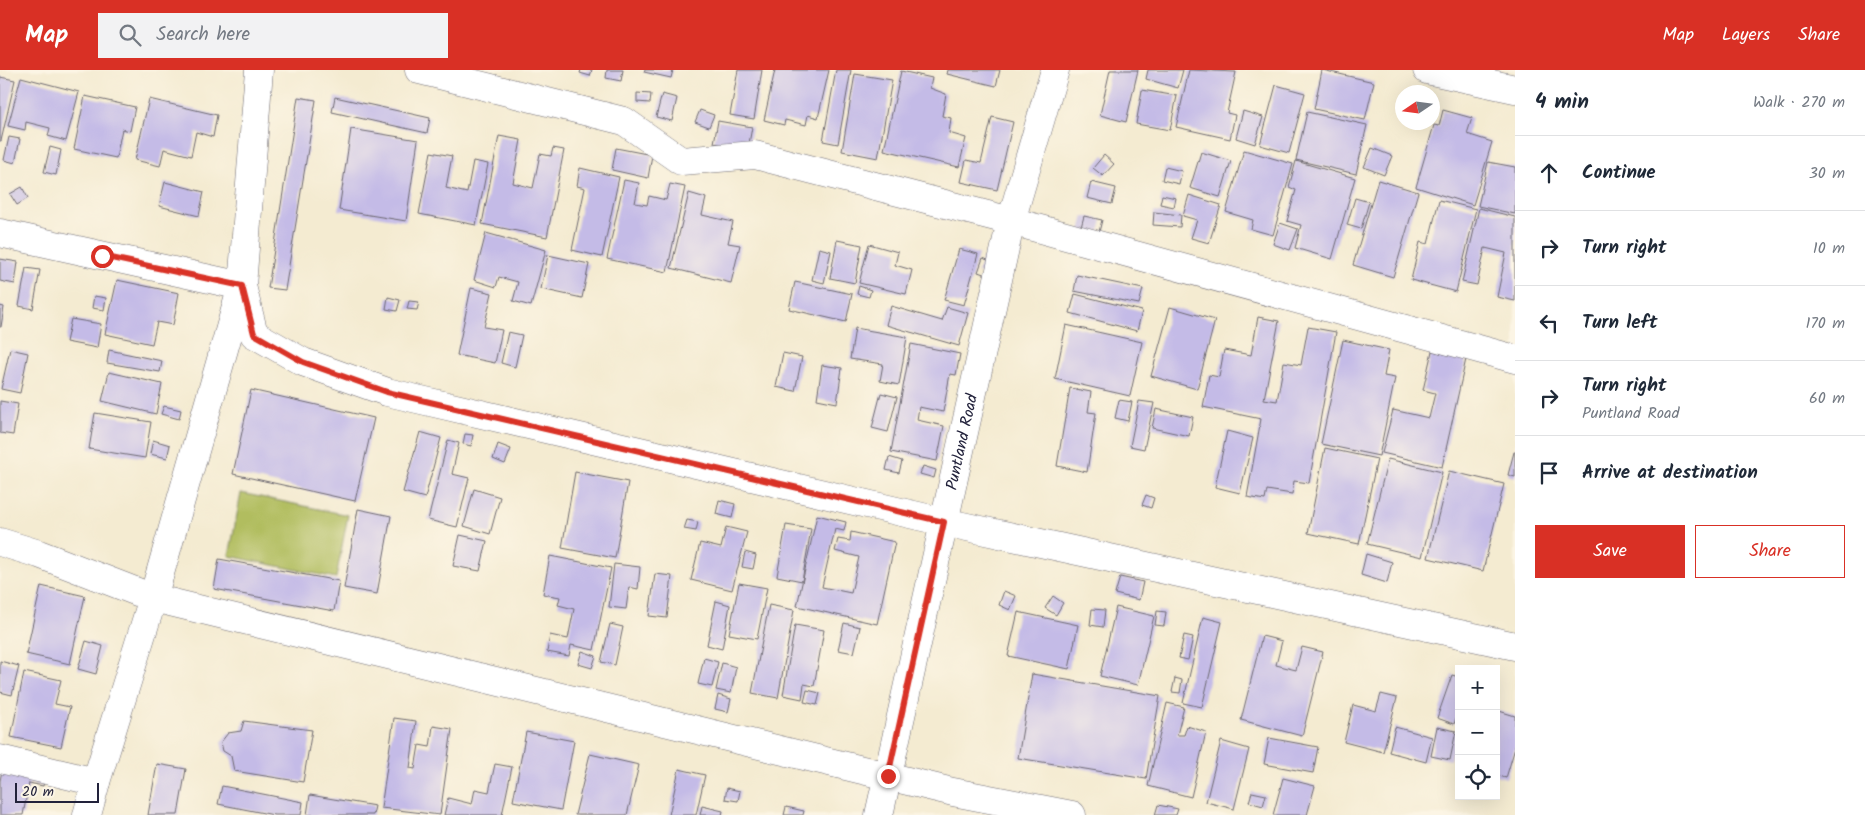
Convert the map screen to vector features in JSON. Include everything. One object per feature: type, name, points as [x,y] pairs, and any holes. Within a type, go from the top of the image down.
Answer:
[{"type":"street","points":[[87,815],[153,598],[242,286],[259,70]]},
{"type":"street","points":[[420,70],[624,121],[681,161],[755,155],[1011,221],[1515,359]]},
{"type":"street","name":"Puntland Road","points":[[879,815],[1011,221],[1055,70]]},
{"type":"street","points":[[1427,70],[1515,89]]},
{"type":"street","points":[[0,233],[242,286]]},
{"type":"street","points":[[242,286],[254,334],[303,362],[387,392],[944,522],[1515,646]]},
{"type":"street","points":[[0,542],[39,554],[153,598],[888,776],[1072,815]]},
{"type":"street","points":[[0,759],[96,782]]},
{"type":"green space","points":[[241,493],[348,515],[336,578],[229,556]]},
{"type":"building","points":[[581,70],[592,70],[590,76],[580,73]]},
{"type":"building","points":[[607,70],[623,70],[621,81],[606,78]]},
{"type":"building","points":[[645,70],[673,70],[671,78],[644,72]]},
{"type":"building","points":[[738,70],[762,70],[754,119],[730,115]]},
{"type":"building","points":[[775,70],[829,70],[818,118],[808,115],[806,125],[785,120],[784,125],[764,120]]},
{"type":"building","points":[[836,70],[851,70],[838,144],[823,141]]},
{"type":"building","points":[[948,70],[1000,70],[996,86],[947,74]]},
{"type":"building","points":[[1110,70],[1138,70],[1126,122],[1100,115]]},
{"type":"building","points":[[1148,70],[1183,70],[1178,88],[1146,79]]},
{"type":"building","points":[[1189,70],[1236,72],[1227,113],[1235,115],[1230,139],[1176,127]]},
{"type":"building","points":[[1322,70],[1374,82],[1365,120],[1314,109]]},
{"type":"building","points":[[901,71],[932,78],[930,88],[946,94],[942,116],[951,118],[949,133],[966,138],[959,167],[884,150]]},
{"type":"building","points":[[855,74],[892,80],[878,158],[842,151]]},
{"type":"building","points":[[0,77],[15,80],[1,141],[0,141]]},
{"type":"building","points":[[21,77],[79,92],[66,141],[48,136],[50,128],[26,122],[25,130],[8,126]]},
{"type":"building","points":[[1276,85],[1305,93],[1289,153],[1260,145]]},
{"type":"building","points":[[1142,90],[1177,96],[1170,130],[1136,124]]},
{"type":"building","points":[[637,93],[651,94],[650,103],[637,102]]},
{"type":"building","points":[[662,94],[677,98],[672,121],[656,117]]},
{"type":"building","points":[[85,96],[135,107],[130,131],[122,129],[116,158],[74,149]]},
{"type":"building","points":[[298,97],[316,100],[285,290],[268,288]]},
{"type":"building","points":[[335,97],[430,118],[427,133],[332,112]]},
{"type":"building","points":[[149,99],[217,115],[213,137],[196,132],[191,156],[164,149],[160,166],[135,160]]},
{"type":"building","points":[[700,110],[714,115],[709,127],[695,122]]},
{"type":"building","points":[[1443,110],[1472,118],[1467,134],[1492,142],[1473,205],[1416,187],[1433,130],[1440,130]]},
{"type":"building","points":[[1243,111],[1263,117],[1255,144],[1236,138]]},
{"type":"building","points":[[1307,112],[1367,125],[1356,174],[1296,160]]},
{"type":"building","points":[[992,117],[1013,122],[997,190],[961,182],[966,160],[981,163]]},
{"type":"building","points":[[718,121],[752,127],[748,149],[714,143]]},
{"type":"building","points":[[351,129],[418,140],[406,221],[339,210]]},
{"type":"building","points":[[499,136],[521,140],[513,183],[533,188],[540,154],[551,156],[553,148],[564,150],[547,237],[482,224]]},
{"type":"building","points":[[9,137],[20,139],[15,163],[4,160]]},
{"type":"building","points":[[50,147],[61,150],[56,175],[44,172]]},
{"type":"building","points":[[616,148],[652,155],[648,178],[612,170]]},
{"type":"building","points":[[1372,148],[1392,156],[1384,175],[1364,167]]},
{"type":"building","points":[[1244,150],[1293,164],[1273,235],[1251,229],[1253,220],[1226,212]]},
{"type":"building","points":[[431,152],[452,156],[446,188],[467,193],[473,161],[488,164],[476,225],[419,214]]},
{"type":"building","points":[[1201,152],[1231,161],[1220,197],[1190,188]]},
{"type":"building","points":[[1104,155],[1114,164],[1103,176],[1093,168]]},
{"type":"building","points":[[1296,161],[1355,178],[1332,259],[1295,248],[1301,225],[1287,221],[1296,190],[1289,187]]},
{"type":"building","points":[[1488,162],[1515,167],[1515,214],[1478,206]]},
{"type":"building","points":[[1165,167],[1182,171],[1179,184],[1162,180]]},
{"type":"building","points":[[580,168],[619,177],[602,257],[572,250],[585,188],[577,186]]},
{"type":"building","points":[[624,180],[639,183],[635,203],[647,205],[649,196],[666,200],[670,184],[685,187],[667,272],[607,259]]},
{"type":"building","points":[[1378,180],[1418,192],[1393,277],[1353,265]]},
{"type":"building","points":[[165,182],[204,192],[199,216],[159,206]]},
{"type":"building","points":[[1091,182],[1116,188],[1112,204],[1087,198]]},
{"type":"building","points":[[22,187],[28,198],[17,205],[10,194]]},
{"type":"building","points":[[689,193],[706,198],[702,215],[733,222],[728,243],[740,245],[731,283],[671,268]]},
{"type":"building","points":[[1162,195],[1176,198],[1174,207],[1160,204]]},
{"type":"building","points":[[1189,195],[1221,205],[1209,243],[1191,238],[1197,220],[1183,216]]},
{"type":"building","points":[[1355,198],[1369,202],[1361,229],[1347,225]]},
{"type":"building","points":[[1439,200],[1476,209],[1456,292],[1411,280],[1420,242],[1428,244]]},
{"type":"building","points":[[1479,208],[1515,217],[1515,301],[1497,297],[1506,253],[1485,248],[1477,285],[1462,282]]},
{"type":"building","points":[[1154,212],[1181,215],[1180,227],[1153,225]]},
{"type":"building","points":[[1084,216],[1102,220],[1098,236],[1080,231]]},
{"type":"building","points":[[1280,223],[1298,229],[1290,250],[1273,244]]},
{"type":"building","points":[[486,233],[546,250],[531,306],[513,301],[518,282],[499,277],[496,287],[474,280]]},
{"type":"building","points":[[837,240],[862,245],[855,283],[830,278]]},
{"type":"building","points":[[869,244],[898,252],[895,265],[912,270],[906,294],[859,283]]},
{"type":"building","points":[[819,248],[831,251],[824,283],[812,280]]},
{"type":"building","points":[[959,249],[978,254],[964,305],[944,300]]},
{"type":"building","points":[[548,255],[589,264],[582,298],[541,289]]},
{"type":"building","points":[[983,258],[997,264],[992,277],[978,272]]},
{"type":"building","points":[[0,259],[18,262],[15,284],[0,281]]},
{"type":"building","points":[[26,268],[40,270],[33,309],[19,306]]},
{"type":"building","points":[[1077,275],[1143,289],[1139,304],[1074,291]]},
{"type":"building","points":[[117,280],[179,293],[173,325],[157,322],[152,344],[105,334]]},
{"type":"building","points":[[795,282],[852,294],[846,322],[789,309]]},
{"type":"building","points":[[859,286],[871,290],[869,297],[857,294]]},
{"type":"building","points":[[471,288],[492,293],[484,327],[502,330],[495,363],[457,355]]},
{"type":"building","points":[[1075,294],[1142,311],[1137,331],[1070,313]]},
{"type":"building","points":[[94,296],[106,298],[104,310],[92,308]]},
{"type":"building","points":[[388,297],[400,300],[397,311],[386,309]]},
{"type":"building","points":[[409,301],[419,302],[417,310],[407,309]]},
{"type":"building","points":[[0,306],[4,307],[1,327],[0,327]]},
{"type":"building","points":[[891,306],[942,321],[947,307],[968,313],[959,346],[886,325]]},
{"type":"building","points":[[1170,307],[1215,320],[1197,389],[1151,376]]},
{"type":"building","points":[[1258,317],[1279,321],[1264,399],[1277,401],[1284,362],[1301,365],[1308,327],[1336,332],[1309,483],[1294,481],[1292,494],[1267,490],[1265,500],[1247,497],[1261,419],[1203,407],[1209,375],[1219,377],[1224,350],[1251,355]]},
{"type":"building","points":[[71,319],[101,324],[97,348],[66,342]]},
{"type":"building","points":[[1066,325],[1142,342],[1130,396],[1055,379]]},
{"type":"building","points":[[855,328],[907,337],[899,385],[880,381],[883,364],[850,359]]},
{"type":"building","points":[[508,332],[522,335],[515,367],[501,363]]},
{"type":"building","points":[[1343,340],[1389,350],[1384,376],[1395,378],[1379,456],[1321,444]]},
{"type":"building","points":[[911,344],[960,354],[956,375],[950,374],[943,412],[919,407],[917,420],[944,426],[937,461],[891,452]]},
{"type":"building","points":[[10,349],[28,353],[20,393],[1,389]]},
{"type":"building","points":[[109,350],[162,361],[160,372],[107,363]]},
{"type":"building","points":[[1432,351],[1466,359],[1442,467],[1382,453],[1393,410],[1429,418],[1435,393],[1423,390]]},
{"type":"building","points":[[783,353],[802,357],[795,391],[776,387]]},
{"type":"building","points":[[822,365],[842,368],[837,403],[817,399]]},
{"type":"building","points":[[109,372],[162,384],[156,414],[102,401]]},
{"type":"building","points":[[1070,388],[1091,392],[1088,412],[1096,413],[1087,472],[1057,466]]},
{"type":"building","points":[[251,390],[374,418],[355,501],[233,474]]},
{"type":"building","points":[[881,393],[897,397],[888,432],[872,428]]},
{"type":"building","points":[[1119,400],[1132,402],[1128,421],[1115,418]]},
{"type":"building","points":[[0,401],[18,404],[13,435],[0,433]]},
{"type":"building","points":[[1139,401],[1154,403],[1144,449],[1130,446]]},
{"type":"building","points":[[164,406],[181,410],[179,419],[161,414]]},
{"type":"building","points":[[1156,409],[1193,417],[1189,436],[1152,428]]},
{"type":"building","points":[[95,413],[151,422],[145,458],[89,449]]},
{"type":"building","points":[[1227,431],[1253,438],[1240,493],[1215,487]]},
{"type":"building","points":[[420,432],[441,438],[425,498],[403,492]]},
{"type":"building","points":[[465,434],[473,435],[471,446],[463,444]]},
{"type":"building","points":[[153,440],[170,445],[167,458],[150,454]]},
{"type":"building","points":[[448,440],[459,443],[452,474],[469,478],[457,527],[428,520]]},
{"type":"building","points":[[498,444],[511,449],[505,464],[493,459]]},
{"type":"building","points":[[1325,448],[1377,459],[1359,544],[1308,533]]},
{"type":"building","points":[[1515,452],[1515,477],[1508,475]]},
{"type":"building","points":[[889,457],[902,461],[899,473],[886,470]]},
{"type":"building","points":[[1388,459],[1442,472],[1422,557],[1367,544]]},
{"type":"building","points":[[923,466],[936,470],[934,478],[920,474]]},
{"type":"building","points":[[1449,471],[1504,484],[1483,571],[1428,558]]},
{"type":"building","points":[[575,472],[628,482],[615,558],[562,548]]},
{"type":"building","points":[[474,489],[500,497],[490,534],[464,526]]},
{"type":"building","points":[[1146,495],[1154,498],[1151,508],[1142,505]]},
{"type":"building","points":[[719,500],[735,504],[732,518],[716,514]]},
{"type":"building","points":[[358,509],[391,516],[377,594],[344,588]]},
{"type":"building","points":[[817,515],[846,522],[844,531],[835,529],[822,587],[851,593],[859,557],[835,551],[838,539],[850,541],[851,532],[895,542],[877,624],[797,606]]},
{"type":"building","points":[[687,520],[698,522],[696,531],[684,529]]},
{"type":"building","points":[[786,525],[811,529],[802,581],[777,576]]},
{"type":"building","points":[[726,527],[747,532],[732,590],[691,580],[700,543],[721,548]]},
{"type":"building","points":[[460,535],[487,541],[480,571],[453,566]]},
{"type":"building","points":[[745,552],[756,555],[753,569],[742,567]]},
{"type":"building","points":[[1366,554],[1392,562],[1387,583],[1361,575]]},
{"type":"building","points":[[550,556],[611,568],[594,650],[571,645],[569,656],[547,652],[550,635],[568,639],[574,609],[558,605],[560,597],[543,594]]},
{"type":"building","points":[[219,559],[339,581],[334,611],[214,589]]},
{"type":"building","points":[[614,564],[640,567],[638,589],[629,587],[626,609],[609,607]]},
{"type":"building","points":[[655,574],[672,576],[667,618],[649,616]]},
{"type":"building","points":[[1120,577],[1143,582],[1139,600],[1115,594]]},
{"type":"building","points":[[739,583],[767,588],[757,639],[729,634]]},
{"type":"building","points":[[41,586],[85,596],[70,664],[26,654]]},
{"type":"building","points":[[1004,591],[1016,596],[1010,610],[999,605]]},
{"type":"building","points":[[1053,596],[1063,603],[1056,615],[1045,608]]},
{"type":"building","points":[[716,601],[730,605],[722,649],[707,645]]},
{"type":"building","points":[[769,605],[794,610],[778,698],[752,693]]},
{"type":"building","points":[[1116,607],[1154,616],[1138,685],[1100,676]]},
{"type":"building","points":[[1092,609],[1105,610],[1103,627],[1090,625]]},
{"type":"building","points":[[1157,611],[1166,612],[1164,626],[1155,625]]},
{"type":"building","points":[[1018,612],[1078,625],[1069,669],[1008,656]]},
{"type":"building","points":[[1203,617],[1222,622],[1202,707],[1183,703]]},
{"type":"building","points":[[844,623],[860,627],[854,653],[838,650]]},
{"type":"building","points":[[610,624],[623,627],[615,665],[601,662]]},
{"type":"building","points":[[795,625],[824,630],[814,686],[804,684],[802,699],[783,695]]},
{"type":"building","points":[[1184,635],[1193,637],[1188,660],[1179,658]]},
{"type":"building","points":[[1262,636],[1282,641],[1276,665],[1296,670],[1302,647],[1323,652],[1302,736],[1241,720]]},
{"type":"building","points":[[86,641],[103,646],[96,674],[78,669]]},
{"type":"building","points":[[582,651],[596,656],[592,668],[578,664]]},
{"type":"building","points":[[704,658],[718,662],[712,687],[698,684]]},
{"type":"building","points":[[0,661],[19,666],[12,695],[0,692]]},
{"type":"building","points":[[722,663],[736,667],[731,693],[716,690]]},
{"type":"building","points":[[24,672],[61,680],[55,704],[70,707],[61,747],[11,737]]},
{"type":"building","points":[[1032,674],[1160,696],[1146,779],[1018,758]]},
{"type":"building","points":[[1452,675],[1455,676],[1454,724],[1437,718]]},
{"type":"building","points":[[1175,678],[1182,680],[1180,693],[1172,692]]},
{"type":"building","points":[[807,690],[820,693],[817,705],[804,702]]},
{"type":"building","points":[[1381,694],[1397,698],[1383,752],[1344,742],[1353,705],[1376,711]]},
{"type":"building","points":[[718,695],[731,699],[728,712],[715,709]]},
{"type":"building","points":[[1167,703],[1184,707],[1177,735],[1184,735],[1187,726],[1206,732],[1191,797],[1148,786]]},
{"type":"building","points":[[1500,711],[1515,716],[1515,748],[1506,778],[1500,776]]},
{"type":"building","points":[[394,718],[416,721],[410,768],[415,769],[419,745],[430,747],[433,726],[452,729],[440,815],[381,808]]},
{"type":"building","points":[[244,721],[312,730],[303,782],[234,771],[231,756],[223,751],[221,742],[228,733],[241,731]]},
{"type":"building","points":[[1395,727],[1432,737],[1426,762],[1389,752]]},
{"type":"building","points":[[1437,727],[1455,731],[1450,760],[1431,756]]},
{"type":"building","points":[[526,732],[574,741],[561,810],[513,801]]},
{"type":"building","points":[[1269,738],[1318,747],[1313,773],[1264,764]]},
{"type":"building","points":[[1221,741],[1249,749],[1234,809],[1206,802]]},
{"type":"building","points":[[590,754],[639,765],[627,815],[575,815]]},
{"type":"building","points":[[3,764],[46,773],[43,786],[29,783],[23,815],[0,815],[0,781]]},
{"type":"building","points":[[157,764],[186,769],[178,815],[148,815]]},
{"type":"building","points":[[495,764],[512,767],[502,815],[444,815],[448,798],[472,804],[475,789],[489,792]]},
{"type":"building","points":[[679,769],[705,775],[696,815],[669,815]]},
{"type":"building","points":[[1283,778],[1315,786],[1307,815],[1273,815]]},
{"type":"building","points":[[222,786],[303,802],[301,815],[274,815],[218,804]]},
{"type":"building","points":[[727,788],[740,791],[738,801],[725,799]]},
{"type":"building","points":[[1252,792],[1266,795],[1263,806],[1249,802]]},
{"type":"building","points":[[310,795],[375,806],[373,815],[307,815]]},
{"type":"building","points":[[1158,805],[1178,809],[1176,815],[1155,815]]},
{"type":"building","points":[[702,806],[723,811],[722,815],[700,815]]},
{"type":"building","points":[[786,807],[804,811],[803,815],[784,815]]},
{"type":"route","points":[[102,256],[242,286],[254,334],[303,362],[387,392],[944,522],[888,776]]}]
